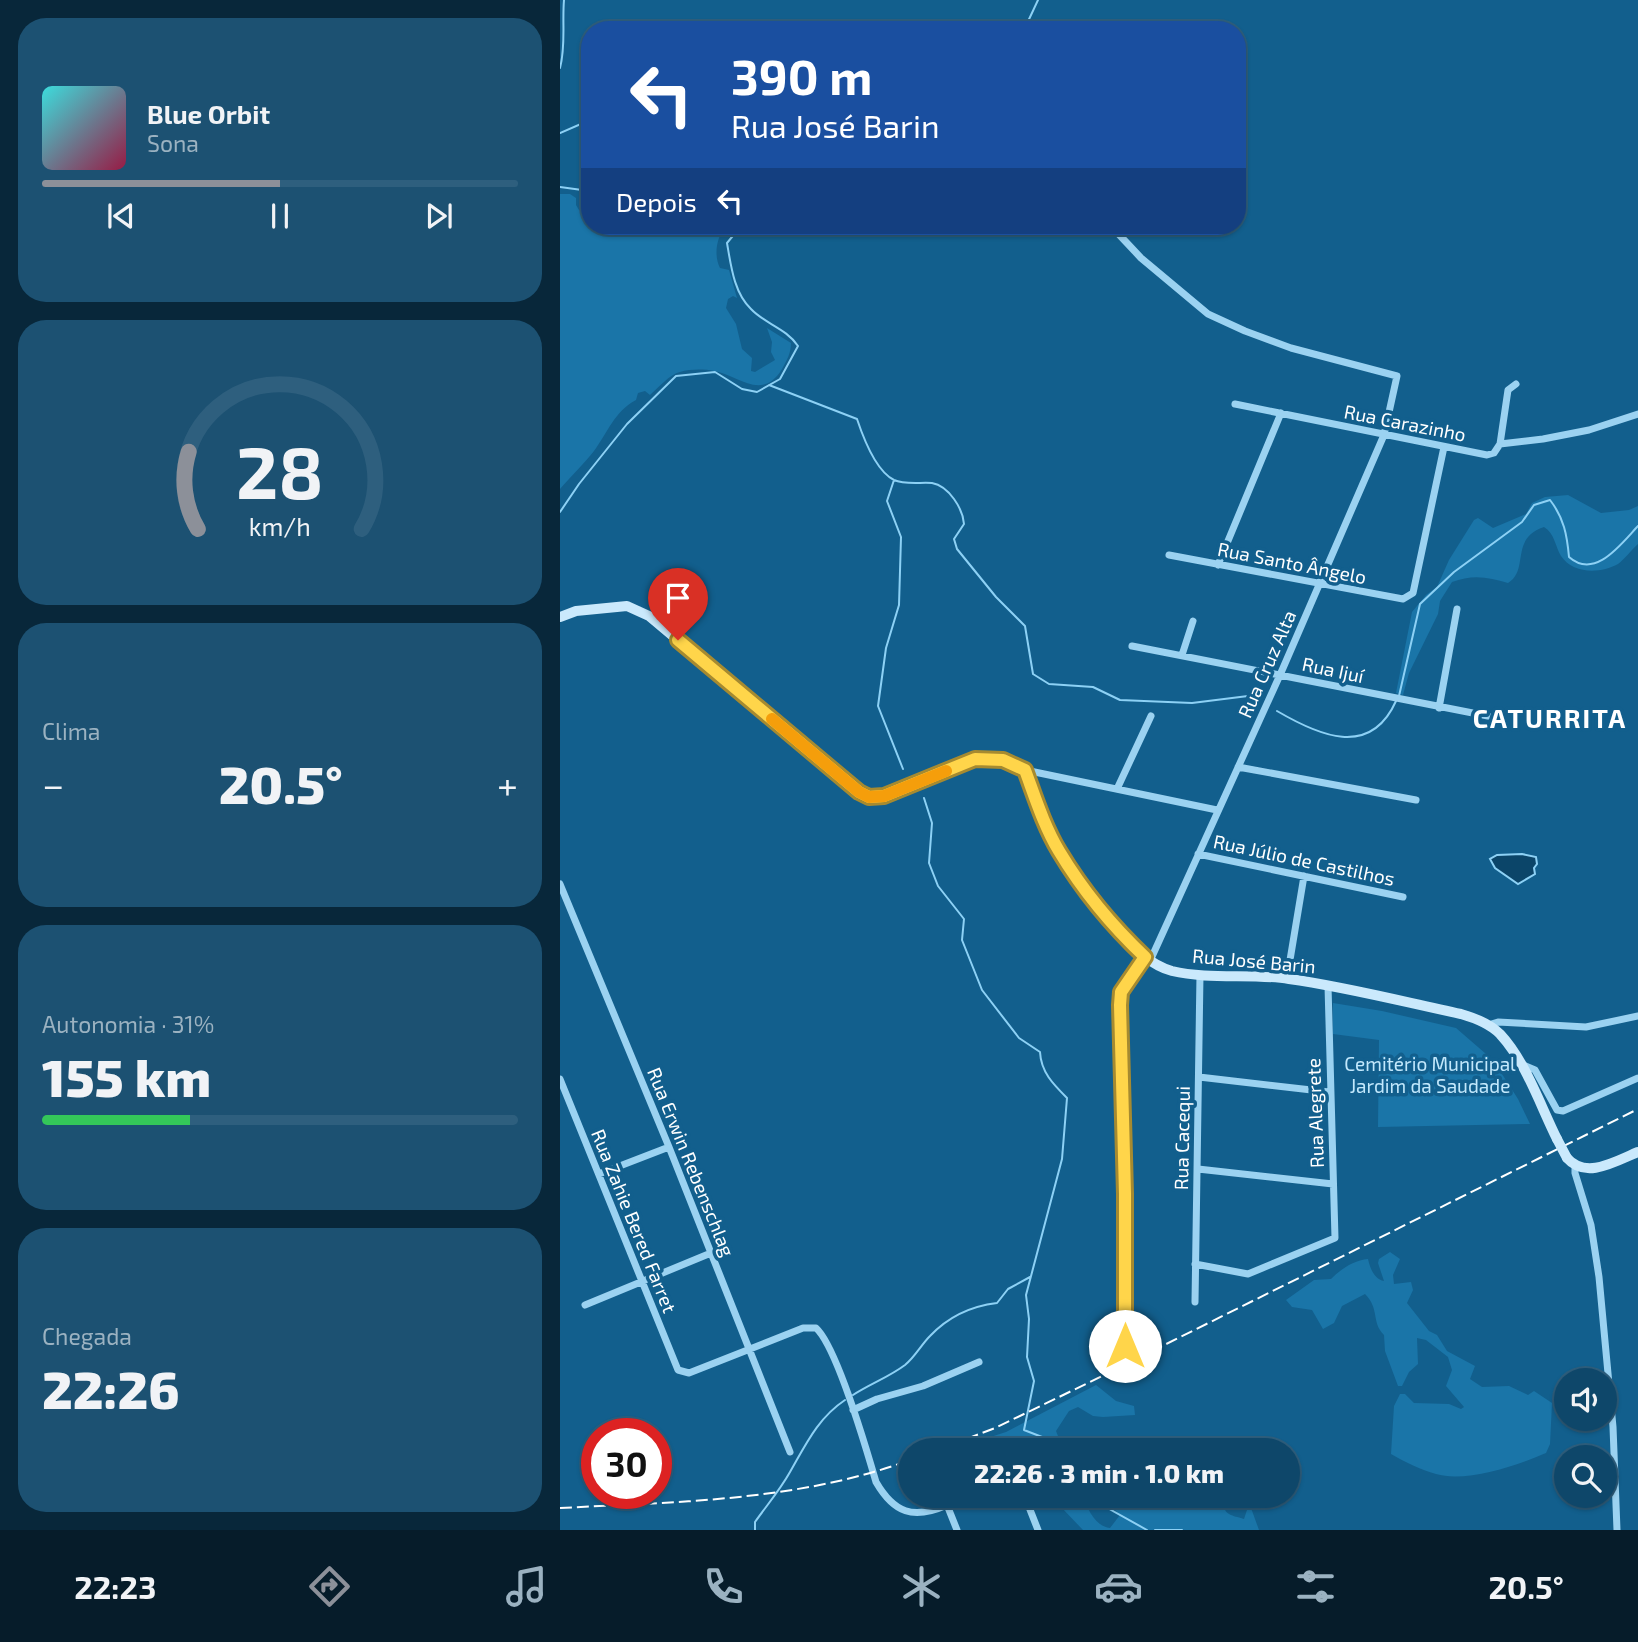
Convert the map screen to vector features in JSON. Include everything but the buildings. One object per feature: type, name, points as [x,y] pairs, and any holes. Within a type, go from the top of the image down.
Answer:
[{"type":"main road","points":[[560,617],[576,611],[627,606],[649,616],[859,792],[869,797],[884,796],[975,759],[1003,760],[1025,770]]},
{"type":"main road","name":"Rua José Barin","points":[[1025,770],[1058,850],[1094,904],[1147,959],[1171,971],[1200,975],[1287,978],[1461,1013],[1488,1025],[1499,1033],[1519,1064],[1571,1162]]},
{"type":"main road","points":[[1571,1162],[1585,1168],[1599,1167],[1638,1152]]},
{"type":"street","name":"Rua Cruz Alta","points":[[1119,235],[1141,258],[1208,314],[1291,348],[1397,376],[1384,435],[1280,675],[1147,959],[1121,992],[1125,1346]]},
{"type":"street","points":[[1516,384],[1508,390],[1500,444],[1589,430],[1638,414]]},
{"type":"street","name":"Rua Carazinho","points":[[1235,404],[1487,455],[1494,453],[1500,444]]},
{"type":"street","points":[[1218,565],[1281,413]]},
{"type":"street","name":"Rua Santo Ângelo","points":[[1169,555],[1403,599],[1409,597],[1413,593],[1444,447]]},
{"type":"street","points":[[1439,708],[1457,610]]},
{"type":"street","points":[[1182,655],[1192,621]]},
{"type":"street","name":"Rua Ijuí","points":[[1132,646],[1488,716]]},
{"type":"street","points":[[1117,789],[1151,716]]},
{"type":"street","points":[[1238,767],[1416,800]]},
{"type":"street","points":[[1025,770],[1217,810]]},
{"type":"street","name":"Rua Júlio de Castilhos","points":[[1198,854],[1403,897]]},
{"type":"street","points":[[1287,978],[1304,876]]},
{"type":"street","name":"Rua Erwin Rebenschlag","points":[[560,884],[669,1147],[790,1452]]},
{"type":"street","name":"Rua Cacequi","points":[[1195,1302],[1200,975]]},
{"type":"street","name":"Rua Alegrete","points":[[1195,1265],[1248,1274],[1335,1238],[1328,986]]},
{"type":"street","points":[[1488,1025],[1498,1022],[1586,1027],[1638,1016]]},
{"type":"street","points":[[1519,1064],[1535,1070],[1552,1105],[1563,1111],[1638,1078]]},
{"type":"street","points":[[1199,1077],[1329,1092]]},
{"type":"street","name":"Rua Zahie Bered Farret","points":[[560,1079],[675,1366],[681,1372],[689,1373],[749,1349]]},
{"type":"street","points":[[599,1174],[669,1147]]},
{"type":"street","points":[[1571,1162],[1591,1225],[1599,1277],[1613,1427],[1617,1530]]},
{"type":"street","points":[[1198,1169],[1333,1184]]},
{"type":"street","points":[[585,1305],[710,1253]]},
{"type":"street","points":[[749,1349],[803,1328],[816,1328],[825,1340],[853,1410],[876,1482],[893,1506],[898,1508]]},
{"type":"street","points":[[853,1410],[877,1399],[923,1386],[979,1362]]},
{"type":"street","points":[[898,1508],[923,1513],[938,1508]]},
{"type":"street","points":[[948,1508],[957,1530]]},
{"type":"street","points":[[1029,1508],[1038,1530]]},
{"type":"green space","points":[[560,194],[570,194],[576,198],[576,205],[581,211],[581,235],[720,235],[717,258],[720,268],[729,270],[737,298],[733,296],[728,299],[726,308],[736,324],[742,349],[752,358],[751,371],[755,372],[775,360],[767,328],[791,343],[782,369],[774,379],[758,385],[714,371],[680,372],[672,375],[650,395],[645,391],[638,393],[636,400],[617,416],[594,451],[560,489]]},
{"type":"green space","points":[[1568,495],[1601,513],[1629,510],[1638,506],[1638,544],[1618,564],[1595,571],[1580,569],[1566,562],[1544,527],[1533,532],[1523,546],[1518,570],[1508,583],[1480,577],[1452,582],[1440,601],[1438,614],[1409,673],[1403,695],[1396,693],[1412,612],[1426,595],[1437,587],[1449,560],[1474,520],[1478,518],[1493,528],[1526,514],[1532,503],[1545,497]]},
{"type":"green space","name":"Cemitério Municipal Jardim da Saudade","points":[[1333,1003],[1456,1028],[1493,1060],[1518,1099],[1530,1124],[1378,1127],[1379,1040],[1333,1034]]},
{"type":"green space","points":[[1390,1252],[1400,1259],[1393,1275],[1394,1284],[1411,1282],[1413,1290],[1407,1303],[1429,1331],[1437,1335],[1447,1351],[1475,1366],[1470,1379],[1482,1387],[1509,1386],[1528,1395],[1534,1391],[1552,1403],[1550,1444],[1546,1453],[1507,1467],[1462,1476],[1430,1472],[1391,1454],[1394,1406],[1400,1394],[1405,1394],[1414,1403],[1449,1404],[1461,1409],[1464,1407],[1446,1386],[1452,1370],[1448,1357],[1426,1340],[1417,1338],[1418,1364],[1409,1372],[1402,1386],[1398,1386],[1385,1351],[1384,1335],[1365,1294],[1342,1306],[1334,1323],[1323,1329],[1312,1310],[1292,1307],[1286,1300],[1314,1280],[1331,1279],[1348,1266],[1368,1259],[1375,1276],[1384,1281],[1378,1263],[1379,1259]]},
{"type":"green space","points":[[1096,1385],[1116,1401],[1134,1406],[1135,1415],[1103,1417],[1093,1416],[1078,1407],[1069,1411],[1056,1431],[1059,1438],[987,1438],[1006,1432]]},
{"type":"green space","points":[[1062,1508],[1088,1508],[1096,1521],[1110,1528],[1120,1515],[1114,1508],[1225,1508],[1231,1515],[1244,1519],[1247,1510],[1251,1508],[1259,1530],[1083,1530]]},
{"type":"shaded area","points":[[1522,854],[1536,857],[1537,864],[1534,868],[1535,874],[1518,884],[1495,868],[1490,859],[1497,855]]},
{"type":"waterway","points":[[560,68],[564,0]]},
{"type":"waterway","points":[[1028,21],[1038,0]]},
{"type":"waterway","points":[[560,133],[581,124]]},
{"type":"waterway","points":[[560,187],[581,190]]},
{"type":"waterway","points":[[560,512],[627,424],[676,376],[715,372],[742,389],[757,392],[780,379],[798,346],[788,335],[745,303],[734,279],[727,243],[734,235]]},
{"type":"waterway","points":[[769,385],[857,419],[867,444],[887,476],[898,482],[932,483],[949,493],[958,505],[964,524],[954,539],[957,549],[996,597],[1025,626],[1033,674],[1049,684],[1093,687],[1120,700],[1192,703],[1248,696]]},
{"type":"waterway","points":[[894,480],[887,501],[901,537],[899,605],[886,648],[878,706],[903,769]]},
{"type":"waterway","points":[[1399,696],[1420,604],[1454,572],[1522,522],[1534,505],[1550,500],[1564,527],[1569,557],[1579,563],[1598,562],[1607,557],[1638,526]]},
{"type":"waterway","points":[[1277,711],[1326,734],[1358,736],[1372,730],[1385,719],[1396,701]]},
{"type":"waterway","points":[[924,798],[932,823],[929,863],[938,886],[964,919],[962,940],[982,990],[1019,1038],[1040,1052],[1045,1072],[1067,1098],[1062,1159],[1026,1295],[1029,1319],[1027,1357],[1034,1381],[1024,1430],[1045,1438]]},
{"type":"waterway","points":[[853,1395],[905,1365],[945,1323],[970,1310],[997,1303],[1008,1289],[1030,1277]]},
{"type":"waterway","points":[[755,1530],[755,1522],[782,1485],[813,1432],[827,1415],[845,1400]]},
{"type":"waterway","points":[[1108,1508],[1147,1530]]},
{"type":"waterway","points":[[1155,1530],[1182,1530]]},
{"type":"railway","points":[[969,1438],[1088,1383],[1638,1109]]},
{"type":"railway","points":[[560,1508],[693,1501],[781,1492],[868,1474],[898,1464]]},
{"type":"slow traffic","points":[[772,719],[859,792],[869,797],[884,796],[946,771]]},
{"type":"district","name":"CATURRITA","points":[[1550,719]]},
{"type":"route","points":[[678,640],[859,792],[869,797],[884,796],[975,759],[1003,760],[1025,770],[1058,850],[1094,904],[1145,957],[1121,992],[1120,1005],[1125,1194],[1125,1346]]}]
